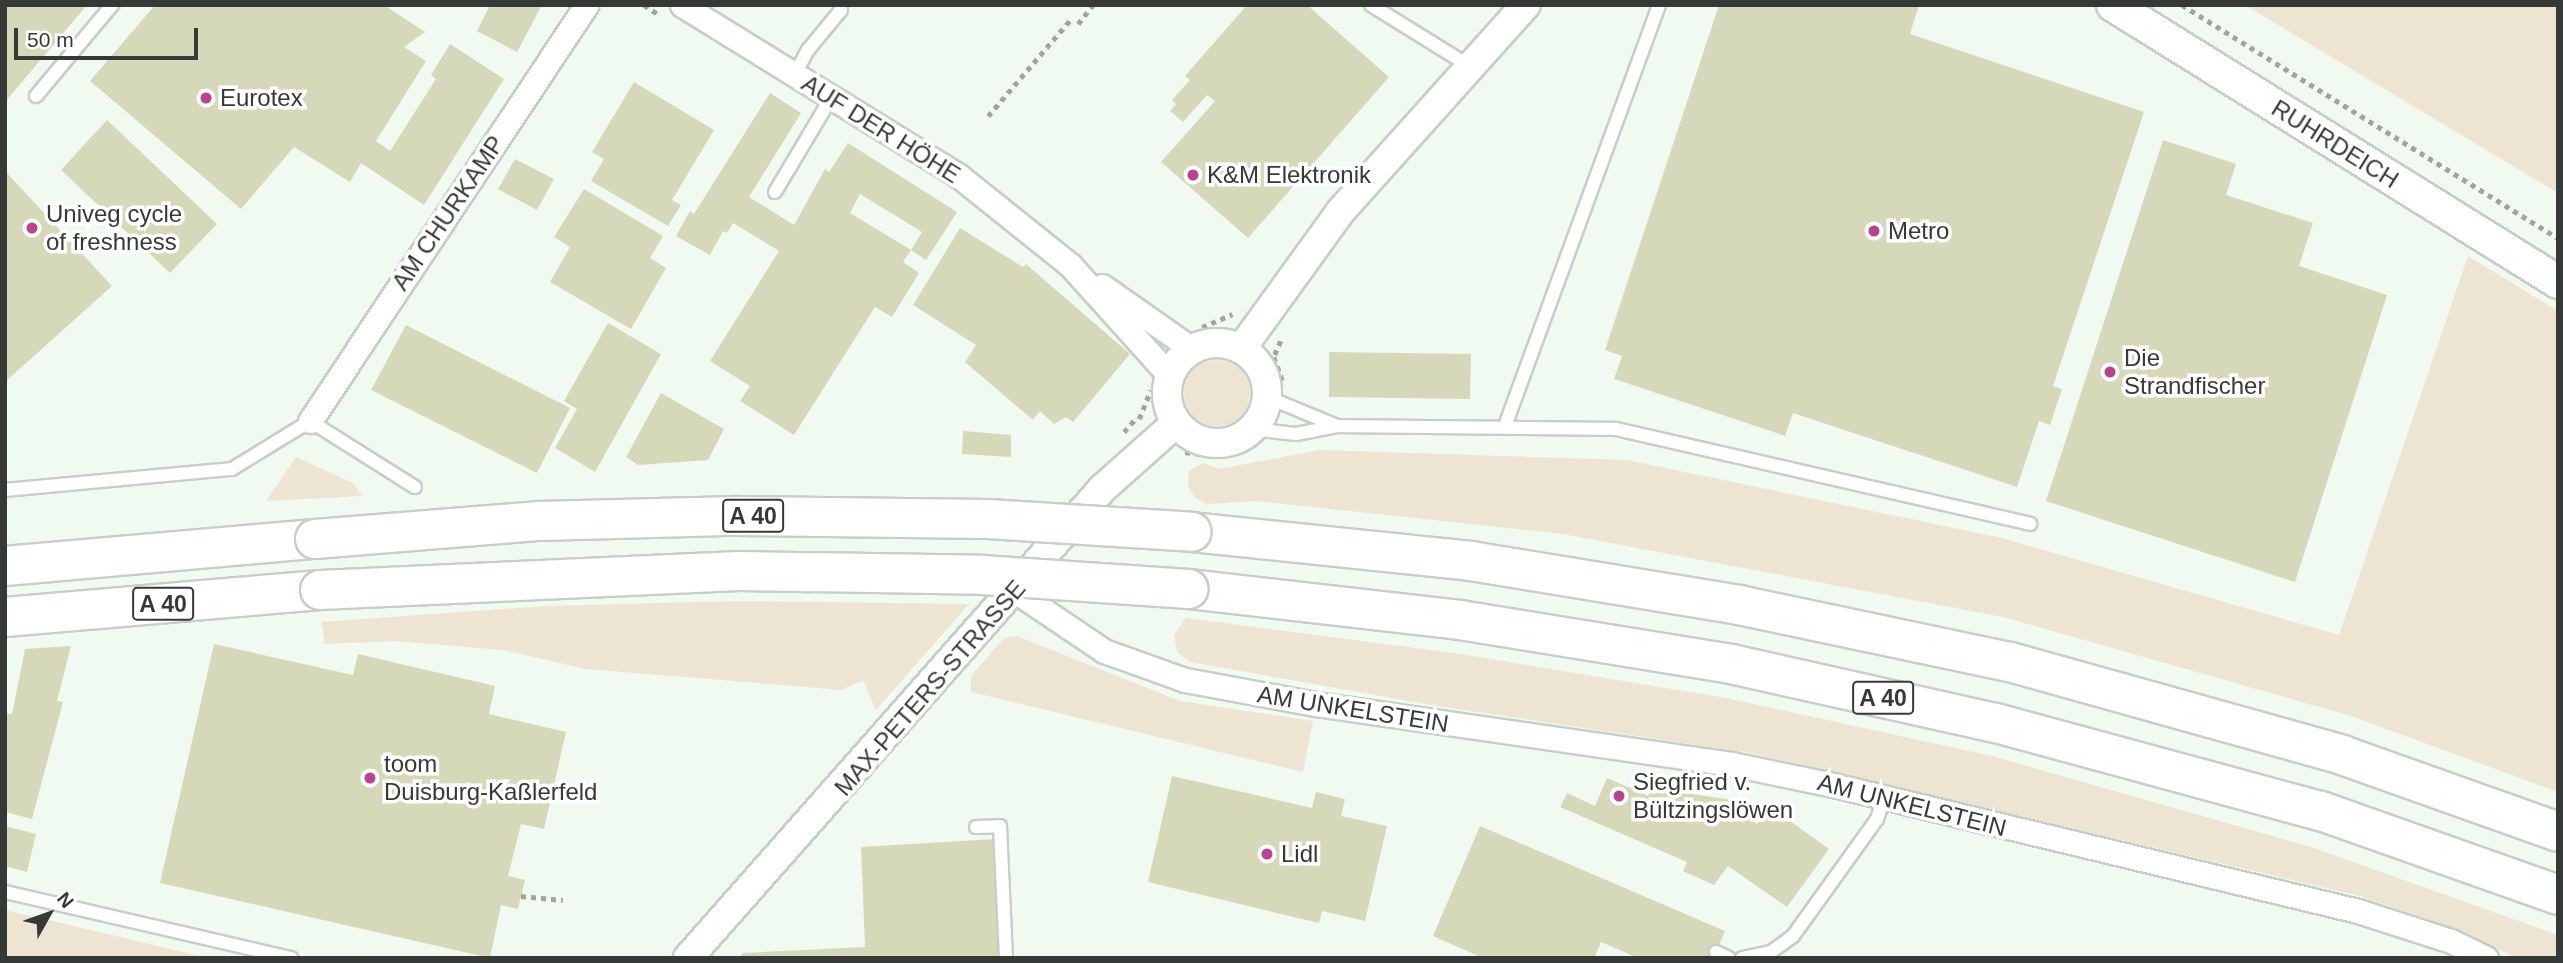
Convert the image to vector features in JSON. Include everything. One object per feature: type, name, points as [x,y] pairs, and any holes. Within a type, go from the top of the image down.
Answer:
[{"type":"highway","name":"A 40","points":[[5,566],[540,521],[736,516],[988,519],[1192,532],[1484,563],[1739,605],[2010,662],[2342,755],[2558,832]]},
{"type":"highway","name":"A 40","points":[[5,617],[320,590],[739,571],[982,575],[1189,589],[1460,620],[1731,664],[1996,723],[2321,811],[2558,895]]},
{"type":"main road","name":"RUHRDEICH","points":[[2113,5],[2558,282]]},
{"type":"street","name":"AM CHURKAMP","points":[[310,421],[586,5]]},
{"type":"street","points":[[1241,349],[1246,318],[1526,5]]},
{"type":"street","name":"AUF DER HÖHE","points":[[675,13],[794,76],[960,177],[1070,265],[1163,325],[1192,349]]},
{"type":"street","name":"AUF DER HÖHE","points":[[1070,265],[1170,375]]},
{"type":"street","points":[[1208,343],[1241,349],[1261,369],[1267,397],[1252,429],[1237,439],[1212,442],[1189,434],[1176,423],[1167,400],[1170,375],[1192,349],[1208,343]]},
{"type":"street","name":"MAX-PETERS-STRASSE","points":[[688,958],[1102,489],[1176,423]]},
{"type":"street","name":"AM UNKELSTEIN","points":[[1014,591],[1104,651],[1185,680],[1380,714],[1732,764],[2358,911],[2451,941],[2486,958]]},
{"type":"lane","points":[[36,96],[111,5]]},
{"type":"lane","points":[[1371,5],[1471,67]]},
{"type":"lane","points":[[1506,426],[1660,5]]},
{"type":"lane","points":[[794,76],[808,50],[841,10]]},
{"type":"lane","points":[[775,192],[831,98]]},
{"type":"lane","points":[[1267,397],[1338,426]]},
{"type":"lane","points":[[5,490],[232,469],[310,421],[415,487]]},
{"type":"lane","points":[[1252,429],[1288,432],[1338,426],[1506,426],[1616,429],[2030,524]]},
{"type":"lane","points":[[1742,958],[1771,952],[1793,936],[1877,820],[1884,799]]},
{"type":"lane","points":[[976,827],[1000,827],[1006,958]]},
{"type":"lane","points":[[5,892],[292,958]]},
{"type":"lane","points":[[1716,952],[1729,958]]},
{"type":"path","points":[[644,5],[675,13]]},
{"type":"path","points":[[1079,24],[1093,5]]},
{"type":"path","points":[[2182,5],[2558,238]]},
{"type":"path","points":[[988,116],[1072,19]]},
{"type":"path","points":[[1246,318],[1282,340],[1274,357],[1286,388],[1300,399],[1295,410]]},
{"type":"path","points":[[1176,454],[1197,451],[1217,456],[1261,442],[1284,443],[1288,432]]},
{"type":"path","points":[[521,896],[563,900]]},
{"type":"shaded area","points":[[2245,5],[2558,5],[2558,193]]},
{"type":"shaded area","points":[[2468,256],[2558,311],[2558,792],[2351,716],[2003,617],[1563,534],[1257,501],[1207,504],[1195,498],[1188,486],[1189,471],[1203,463],[1219,469],[1320,450],[1627,460],[2002,538],[2339,635]]},
{"type":"shaded area","points":[[1217,360],[1240,370],[1250,393],[1240,416],[1217,426],[1194,416],[1184,393],[1194,370]]},
{"type":"shaded area","points":[[296,457],[353,483],[362,496],[266,501]]},
{"type":"shaded area","points":[[738,601],[969,604],[876,710],[863,680],[842,690],[586,669],[503,650],[396,641],[324,644],[322,622],[546,606]]},
{"type":"shaded area","points":[[1186,618],[1461,654],[1726,698],[1992,756],[2311,847],[2558,935],[2558,958],[2517,958],[2457,929],[2360,896],[1750,753],[1437,706],[1190,662],[1177,652],[1174,635]]},
{"type":"shaded area","points":[[1017,636],[1180,701],[1313,721],[1303,772],[971,692],[971,676],[1004,638]]},
{"type":"shaded area","points":[[5,910],[209,958],[13,958],[5,956]]},
{"type":"building","points":[[5,5],[87,5],[5,102]]},
{"type":"building","points":[[155,5],[384,5],[425,32],[404,47],[426,61],[376,141],[390,151],[436,79],[431,75],[450,44],[504,79],[424,205],[361,163],[350,182],[294,147],[241,209],[90,81]]},
{"type":"building","points":[[490,5],[542,5],[517,52],[477,31]]},
{"type":"building","points":[[1247,5],[1307,5],[1389,77],[1248,238],[1161,162],[1215,101],[1207,95],[1183,122],[1170,111],[1176,104],[1172,100],[1190,80],[1185,76]]},
{"type":"building","name":"Metro","points":[[1719,5],[1919,5],[1910,34],[2144,112],[2053,386],[2062,389],[2050,425],[2039,421],[2017,487],[1793,413],[1785,436],[1614,379],[1622,356],[1605,350]]},
{"type":"building","points":[[634,82],[714,130],[672,200],[681,205],[668,226],[591,181],[604,159],[592,152]]},
{"type":"building","points":[[770,93],[801,113],[749,197],[794,225],[825,169],[829,172],[848,143],[957,212],[926,260],[911,250],[903,262],[919,273],[892,317],[875,307],[794,435],[740,401],[750,386],[710,361],[779,251],[733,223],[727,233],[723,231],[710,255],[676,236],[690,211],[694,214]],"holes":[[[860,194],[922,232],[911,250],[850,213]]]},
{"type":"building","points":[[107,120],[217,224],[170,273],[61,170]]},
{"type":"building","points":[[2163,140],[2236,164],[2226,195],[2313,223],[2299,266],[2387,295],[2295,582],[2046,501]]},
{"type":"building","points":[[515,159],[554,179],[537,210],[498,189]]},
{"type":"building","name":"Univeg cycle of freshness","points":[[5,171],[112,286],[5,382]]},
{"type":"building","points":[[584,189],[663,236],[650,258],[666,268],[631,329],[550,282],[570,247],[554,237]]},
{"type":"building","points":[[960,228],[1023,267],[1026,264],[1130,354],[1073,422],[1066,417],[1054,424],[1040,411],[1033,420],[965,362],[976,345],[913,305]]},
{"type":"building","points":[[608,323],[661,354],[595,472],[555,448],[577,409],[564,401]]},
{"type":"building","points":[[406,325],[570,408],[537,473],[371,390]]},
{"type":"building","points":[[1329,352],[1471,354],[1470,399],[1329,397]]},
{"type":"building","points":[[661,393],[724,429],[708,460],[638,465],[626,457]]},
{"type":"building","points":[[963,431],[1011,435],[1011,457],[962,454]]},
{"type":"building","name":"toom Duisburg-Kaßlerfeld","points":[[214,644],[353,675],[358,654],[495,686],[489,714],[566,732],[544,829],[521,824],[508,876],[525,880],[518,909],[501,905],[490,958],[160,883]]},
{"type":"building","points":[[71,646],[57,701],[63,702],[32,819],[5,812],[5,713],[12,714],[25,649]]},
{"type":"building","name":"Lidl","points":[[1172,776],[1312,808],[1316,792],[1345,799],[1341,816],[1387,826],[1365,921],[1322,911],[1319,923],[1148,882]]},
{"type":"building","points":[[1607,778],[1648,796],[1651,788],[1759,804],[1749,818],[1757,824],[1769,806],[1829,849],[1787,907],[1728,866],[1714,885],[1683,871],[1687,862],[1560,807],[1567,793],[1595,806]]},
{"type":"building","points":[[5,826],[36,834],[27,872],[5,866]]},
{"type":"building","points":[[1480,826],[1725,931],[1714,958],[1638,958],[1601,942],[1594,958],[1483,958],[1433,936]]},
{"type":"building","points":[[995,839],[1001,958],[739,958],[743,953],[865,947],[861,847]]},
{"type":"place","name":"Eurotex","points":[[206,98]]},
{"type":"place","name":"K&M Elektronik","points":[[1193,175]]},
{"type":"place","name":"Univeg cycle of freshness","points":[[32,228]]},
{"type":"place","name":"Metro","points":[[1874,231]]},
{"type":"place","name":"Die Strandfischer","points":[[2110,372]]},
{"type":"place","name":"toom Duisburg-Kaßlerfeld","points":[[370,778]]},
{"type":"place","name":"Siegfried v. Bültzingslöwen","points":[[1619,796]]},
{"type":"place","name":"Lidl","points":[[1267,854]]}]
